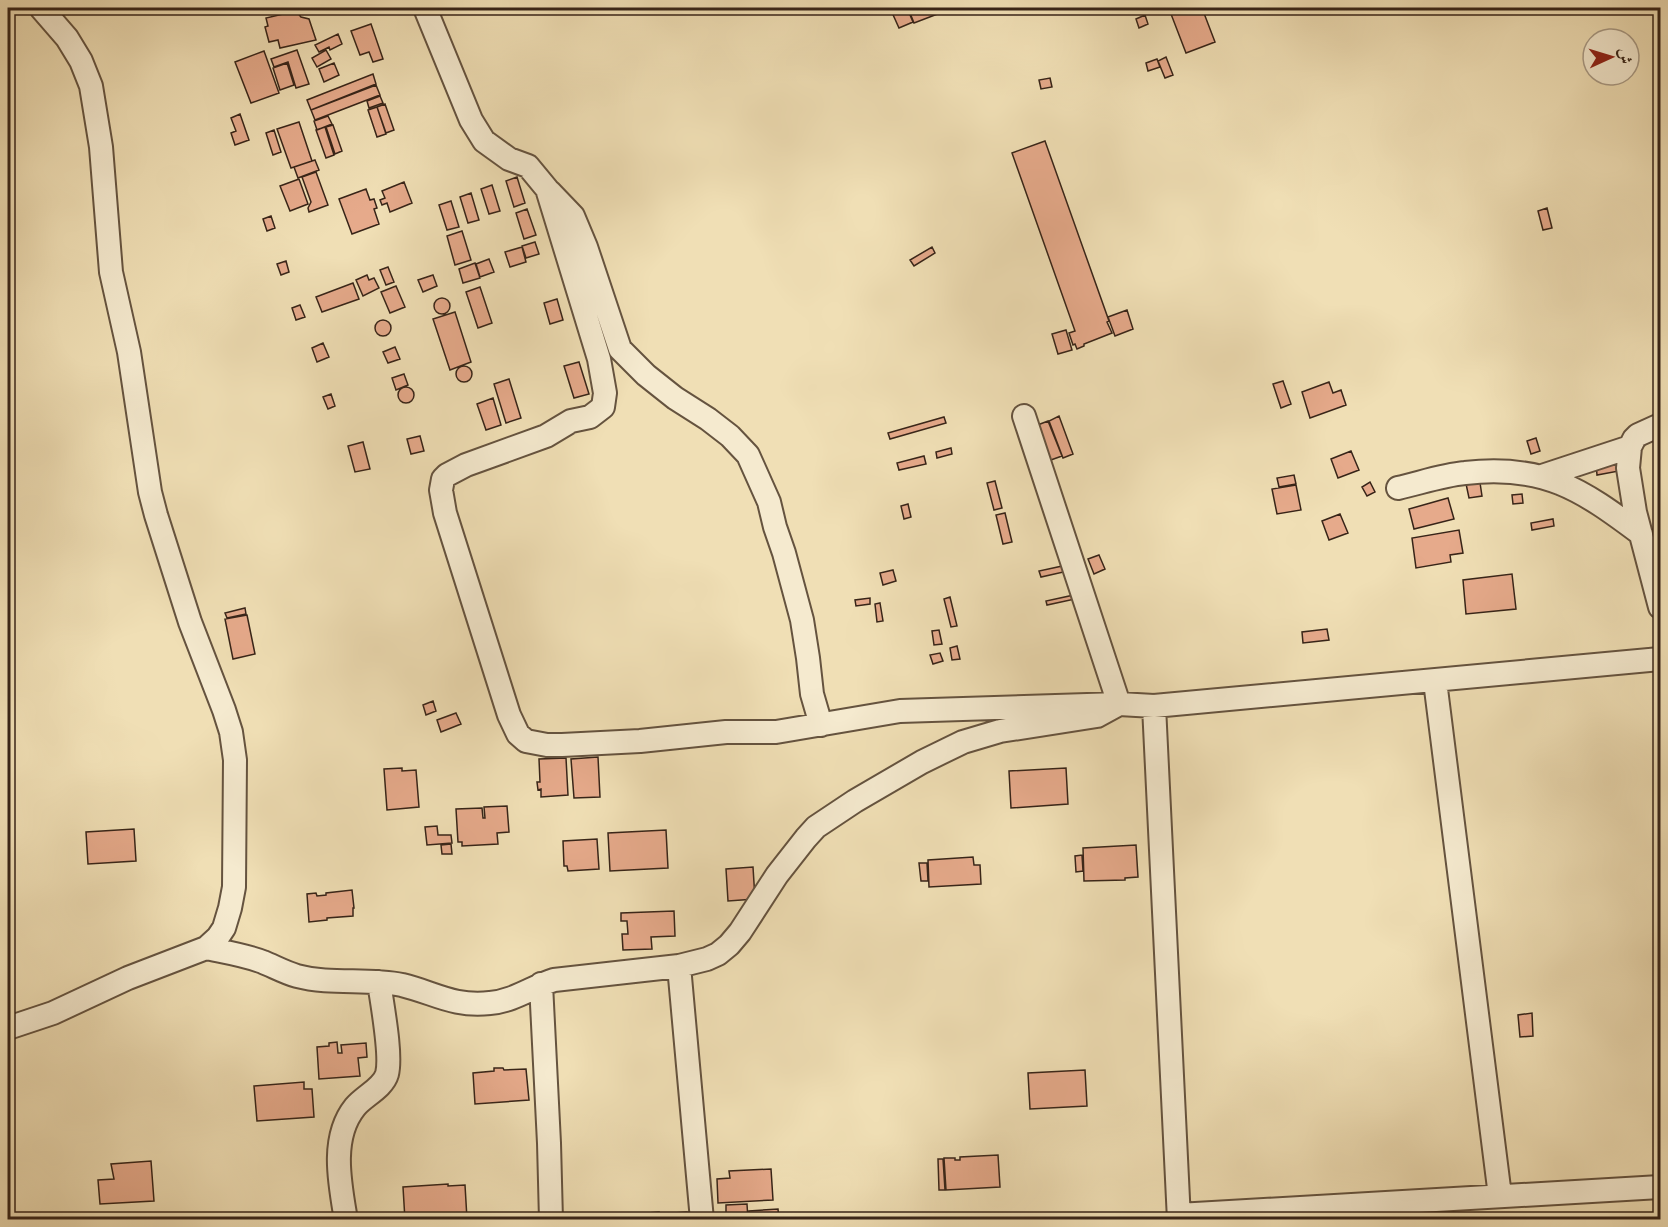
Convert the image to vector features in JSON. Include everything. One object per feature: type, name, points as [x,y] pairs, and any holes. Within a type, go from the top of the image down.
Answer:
[{"type":"street","points":[[8,1028],[53,1013],[128,978],[206,948],[224,928],[234,887],[235,760],[231,732],[190,622],[150,492],[129,352],[111,272],[102,159],[91,86],[81,61],[67,38],[41,8]]},
{"type":"street","points":[[425,8],[471,120],[484,141],[509,159],[528,166],[573,216],[620,349],[646,375],[675,398],[723,430],[748,455],[769,502],[784,553],[802,620],[812,694],[821,725]]},
{"type":"street","points":[[547,189],[599,359],[605,393],[603,407],[590,417],[571,421],[546,436],[466,465],[447,475],[443,479],[441,490],[445,513],[509,715],[519,734],[526,741],[547,745],[640,741],[726,732],[776,732],[900,711],[1119,704],[1154,706],[1660,659]]},
{"type":"street","points":[[1024,416],[1119,704]]},
{"type":"street","points":[[1660,425],[1638,435],[1630,447],[1628,468],[1635,512],[1660,607]]},
{"type":"street","points":[[1542,476],[1630,447]]},
{"type":"street","points":[[1398,488],[1464,473],[1507,471],[1542,476],[1571,487],[1599,503],[1641,534]]},
{"type":"street","points":[[1435,681],[1500,1196]]},
{"type":"street","points":[[206,948],[254,959],[296,976],[330,981],[379,982],[402,986],[456,1003],[475,1004],[504,1001],[528,992],[541,984],[569,978],[678,966],[718,954],[729,945],[740,932],[777,874],[816,827],[883,783],[921,762],[972,739],[1000,731],[1097,716],[1119,704]]},
{"type":"street","points":[[1154,706],[1178,1217],[1660,1187]]},
{"type":"street","points":[[678,966],[702,1220]]},
{"type":"street","points":[[346,1220],[341,1194],[340,1141],[346,1122],[355,1107],[387,1077],[388,1054],[379,982]]},
{"type":"street","points":[[541,984],[551,1220]]},
{"type":"building","points":[[890,8],[907,8],[913,22],[899,28]]},
{"type":"building","points":[[908,8],[966,8],[949,13],[948,10],[914,23]]},
{"type":"building","points":[[1189,8],[1202,8],[1215,42],[1186,53],[1171,14]]},
{"type":"building","points":[[296,11],[301,17],[309,19],[316,40],[280,48],[278,40],[269,42],[265,27],[268,26],[266,18]]},
{"type":"building","points":[[1145,15],[1148,24],[1139,28],[1136,19]]},
{"type":"building","points":[[371,24],[383,59],[373,62],[369,52],[360,55],[351,31]]},
{"type":"building","points":[[338,34],[342,44],[319,52],[315,45]]},
{"type":"building","points":[[297,50],[309,84],[296,88],[288,62],[274,67],[271,59]]},
{"type":"building","points":[[326,50],[331,59],[317,67],[312,58]]},
{"type":"building","points":[[264,51],[279,93],[251,103],[235,62]]},
{"type":"building","points":[[1166,57],[1173,75],[1165,78],[1158,61]]},
{"type":"building","points":[[1157,59],[1160,67],[1148,71],[1146,63]]},
{"type":"building","points":[[287,63],[294,85],[280,90],[273,68]]},
{"type":"building","points":[[334,63],[339,75],[324,82],[319,69]]},
{"type":"building","points":[[373,74],[376,84],[311,110],[307,100]]},
{"type":"building","points":[[1050,78],[1052,87],[1041,89],[1039,80]]},
{"type":"building","points":[[376,85],[380,95],[315,120],[311,110]]},
{"type":"building","points":[[380,96],[383,103],[369,108],[367,101]]},
{"type":"building","points":[[385,104],[394,130],[386,133],[377,107]]},
{"type":"building","points":[[377,107],[386,134],[377,137],[368,110]]},
{"type":"building","points":[[240,114],[249,140],[235,145],[231,133],[236,131],[231,118]]},
{"type":"building","points":[[328,116],[332,124],[317,130],[314,121]]},
{"type":"building","points":[[299,122],[312,161],[291,168],[277,129]]},
{"type":"building","points":[[333,125],[342,151],[335,154],[326,127]]},
{"type":"building","points":[[325,127],[334,155],[326,158],[316,130]]},
{"type":"building","points":[[274,130],[281,152],[273,155],[266,133]]},
{"type":"building","points":[[1045,141],[1112,333],[1077,349],[1069,333],[1075,331],[1012,153]]},
{"type":"building","points":[[315,160],[319,170],[298,178],[294,167]]},
{"type":"building","points":[[316,172],[328,205],[309,212],[311,202],[302,177]]},
{"type":"building","points":[[517,177],[525,203],[514,207],[506,181]]},
{"type":"building","points":[[299,179],[308,204],[290,211],[280,186]]},
{"type":"building","points":[[404,182],[412,203],[390,212],[387,203],[382,205],[380,200],[385,198],[382,191]]},
{"type":"building","points":[[492,185],[500,211],[489,214],[481,189]]},
{"type":"building","points":[[366,189],[370,200],[374,199],[377,208],[374,209],[379,224],[352,234],[339,199]]},
{"type":"building","points":[[471,193],[479,220],[468,223],[460,197]]},
{"type":"building","points":[[451,201],[459,227],[447,230],[439,205]]},
{"type":"building","points":[[1547,208],[1552,228],[1543,230],[1538,211]]},
{"type":"building","points":[[527,209],[536,235],[524,239],[516,213]]},
{"type":"building","points":[[271,216],[275,228],[267,231],[263,219]]},
{"type":"building","points":[[462,231],[471,260],[455,265],[447,236]]},
{"type":"building","points":[[535,242],[539,254],[526,258],[522,246]]},
{"type":"building","points":[[522,247],[526,262],[510,267],[505,252]]},
{"type":"building","points":[[932,247],[935,253],[914,266],[910,260]]},
{"type":"building","points":[[489,259],[494,272],[480,277],[476,264]]},
{"type":"building","points":[[286,261],[289,272],[281,275],[277,264]]},
{"type":"building","points":[[475,263],[480,278],[463,283],[459,269]]},
{"type":"building","points":[[388,267],[394,282],[386,285],[380,270]]},
{"type":"building","points":[[367,275],[369,280],[374,278],[379,288],[363,296],[356,280]]},
{"type":"building","points":[[433,275],[437,286],[423,292],[418,280]]},
{"type":"building","points":[[353,283],[359,299],[322,312],[316,297]]},
{"type":"building","points":[[396,286],[405,307],[390,313],[381,292]]},
{"type":"building","points":[[480,287],[492,323],[478,328],[466,292]]},
{"type":"building","points":[[442,298],[448,300],[450,306],[448,312],[442,314],[436,312],[434,306],[436,300]]},
{"type":"building","points":[[557,299],[563,320],[550,324],[544,303]]},
{"type":"building","points":[[300,305],[305,317],[296,320],[292,308]]},
{"type":"building","points":[[1127,310],[1133,329],[1115,336],[1108,317]]},
{"type":"building","points":[[455,312],[471,362],[450,370],[433,319]]},
{"type":"building","points":[[383,320],[389,322],[391,328],[389,334],[383,336],[377,334],[375,328],[377,322]]},
{"type":"building","points":[[1066,330],[1072,350],[1058,354],[1052,334]]},
{"type":"building","points":[[323,343],[329,357],[317,362],[312,348]]},
{"type":"building","points":[[395,347],[400,359],[388,363],[383,352]]},
{"type":"building","points":[[579,362],[589,394],[574,398],[564,366]]},
{"type":"building","points":[[464,366],[472,374],[464,382],[456,374]]},
{"type":"building","points":[[404,374],[408,385],[396,390],[392,378]]},
{"type":"building","points":[[509,379],[521,418],[506,423],[494,384]]},
{"type":"building","points":[[1283,381],[1291,404],[1281,408],[1273,384]]},
{"type":"building","points":[[1329,382],[1333,393],[1341,390],[1346,405],[1310,418],[1302,392]]},
{"type":"building","points":[[406,387],[414,395],[406,403],[398,395]]},
{"type":"building","points":[[331,394],[335,406],[328,409],[323,397]]},
{"type":"building","points":[[493,398],[501,425],[486,430],[477,404]]},
{"type":"building","points":[[1059,416],[1073,454],[1063,458],[1049,421]]},
{"type":"building","points":[[944,417],[946,423],[890,439],[888,433]]},
{"type":"building","points":[[1048,421],[1062,456],[1048,461],[1035,426]]},
{"type":"building","points":[[420,436],[424,451],[411,454],[407,439]]},
{"type":"building","points":[[1536,438],[1540,451],[1531,454],[1527,441]]},
{"type":"building","points":[[363,442],[370,469],[355,472],[348,446]]},
{"type":"building","points":[[951,448],[952,454],[937,458],[936,452]]},
{"type":"building","points":[[1351,451],[1359,470],[1338,478],[1331,459]]},
{"type":"building","points":[[924,456],[926,464],[899,470],[897,463]]},
{"type":"building","points":[[1618,460],[1619,471],[1597,475],[1596,463]]},
{"type":"building","points":[[1294,475],[1296,484],[1279,487],[1277,478]]},
{"type":"building","points":[[1479,476],[1482,496],[1469,498],[1465,479]]},
{"type":"building","points":[[995,481],[1002,508],[994,510],[987,483]]},
{"type":"building","points":[[1370,482],[1375,492],[1367,496],[1362,487]]},
{"type":"building","points":[[1296,485],[1301,510],[1277,514],[1272,489]]},
{"type":"building","points":[[1522,494],[1523,503],[1513,504],[1512,495]]},
{"type":"building","points":[[1448,498],[1454,519],[1414,529],[1409,509]]},
{"type":"building","points":[[908,504],[911,517],[904,519],[901,506]]},
{"type":"building","points":[[1005,513],[1012,542],[1003,544],[996,515]]},
{"type":"building","points":[[1340,514],[1348,533],[1329,540],[1322,521]]},
{"type":"building","points":[[1553,519],[1554,526],[1532,530],[1531,523]]},
{"type":"building","points":[[1459,530],[1463,553],[1450,555],[1451,562],[1416,568],[1412,538]]},
{"type":"building","points":[[1099,555],[1105,569],[1094,574],[1088,559]]},
{"type":"building","points":[[1067,565],[1068,571],[1041,577],[1039,571]]},
{"type":"building","points":[[893,570],[896,581],[883,585],[880,573]]},
{"type":"building","points":[[1512,574],[1516,609],[1466,614],[1463,580]]},
{"type":"building","points":[[1074,595],[1075,599],[1047,605],[1046,601]]},
{"type":"building","points":[[950,597],[957,626],[951,627],[944,599]]},
{"type":"building","points":[[870,598],[870,604],[856,606],[855,600]]},
{"type":"building","points":[[880,603],[883,621],[877,622],[875,604]]},
{"type":"building","points":[[245,608],[246,614],[227,618],[225,613]]},
{"type":"building","points":[[247,615],[255,654],[233,659],[225,619]]},
{"type":"building","points":[[1327,629],[1329,640],[1303,643],[1302,632]]},
{"type":"building","points":[[939,630],[942,644],[934,645],[932,631]]},
{"type":"building","points":[[957,646],[960,659],[952,660],[950,648]]},
{"type":"building","points":[[940,653],[943,661],[933,664],[930,655]]},
{"type":"building","points":[[433,701],[436,711],[426,715],[423,705]]},
{"type":"building","points":[[456,713],[461,724],[441,732],[437,720]]},
{"type":"building","points":[[598,757],[600,797],[574,798],[571,759]]},
{"type":"building","points":[[566,758],[568,795],[541,797],[541,789],[538,790],[537,782],[540,782],[539,759]]},
{"type":"building","points":[[402,768],[402,771],[416,770],[419,807],[387,810],[384,769]]},
{"type":"building","points":[[1066,768],[1068,804],[1011,808],[1009,771]]},
{"type":"building","points":[[507,806],[509,832],[497,833],[498,844],[462,846],[462,842],[458,842],[456,809],[482,808],[483,818],[485,818],[484,807]]},
{"type":"building","points":[[437,826],[438,835],[451,835],[452,843],[427,845],[425,827]]},
{"type":"building","points":[[134,829],[136,861],[88,864],[86,832]]},
{"type":"building","points":[[666,830],[668,868],[610,871],[608,833]]},
{"type":"building","points":[[597,839],[599,869],[568,871],[567,866],[564,866],[563,841]]},
{"type":"building","points":[[451,844],[452,854],[442,854],[441,845]]},
{"type":"building","points":[[1136,845],[1138,877],[1125,878],[1125,880],[1084,881],[1083,848]]},
{"type":"building","points":[[1082,855],[1083,871],[1076,872],[1075,856]]},
{"type":"building","points":[[973,857],[974,865],[980,865],[981,884],[929,887],[928,860]]},
{"type":"building","points":[[919,863],[927,863],[928,881],[921,881]]},
{"type":"building","points":[[753,867],[755,899],[728,901],[726,869]]},
{"type":"building","points":[[352,890],[353,916],[309,922],[307,894],[316,893],[317,896]]},
{"type":"building","points":[[674,911],[675,936],[651,937],[652,949],[623,950],[622,934],[628,934],[627,921],[621,921],[621,913]]},
{"type":"building","points":[[1532,1013],[1533,1036],[1520,1037],[1518,1015]]},
{"type":"building","points":[[337,1042],[338,1053],[342,1053],[341,1045],[366,1043],[367,1057],[358,1058],[360,1076],[319,1079],[317,1047],[329,1046],[329,1043]]},
{"type":"building","points":[[494,1068],[526,1069],[529,1100],[475,1104],[473,1073],[494,1071]]},
{"type":"building","points":[[1085,1070],[1087,1106],[1030,1109],[1028,1073]]},
{"type":"building","points":[[304,1082],[304,1089],[312,1089],[314,1117],[257,1121],[254,1086]]},
{"type":"building","points":[[998,1155],[1000,1187],[946,1190],[944,1158],[960,1160],[960,1157]]},
{"type":"building","points":[[938,1159],[943,1159],[945,1190],[939,1190]]},
{"type":"building","points":[[151,1161],[154,1201],[100,1204],[98,1180],[114,1179],[111,1164]]},
{"type":"building","points":[[771,1169],[773,1200],[718,1203],[717,1179],[730,1178],[729,1171]]},
{"type":"building","points":[[448,1184],[448,1186],[465,1185],[467,1219],[405,1220],[403,1187]]},
{"type":"building","points":[[747,1204],[748,1220],[726,1220],[726,1205]]},
{"type":"building","points":[[778,1209],[779,1220],[749,1220],[749,1211]]},
{"type":"building","points":[[659,1212],[659,1214],[687,1212],[688,1220],[636,1220],[635,1214]]},
{"type":"building","points":[[537,1215],[537,1220],[482,1220],[482,1219]]}]
